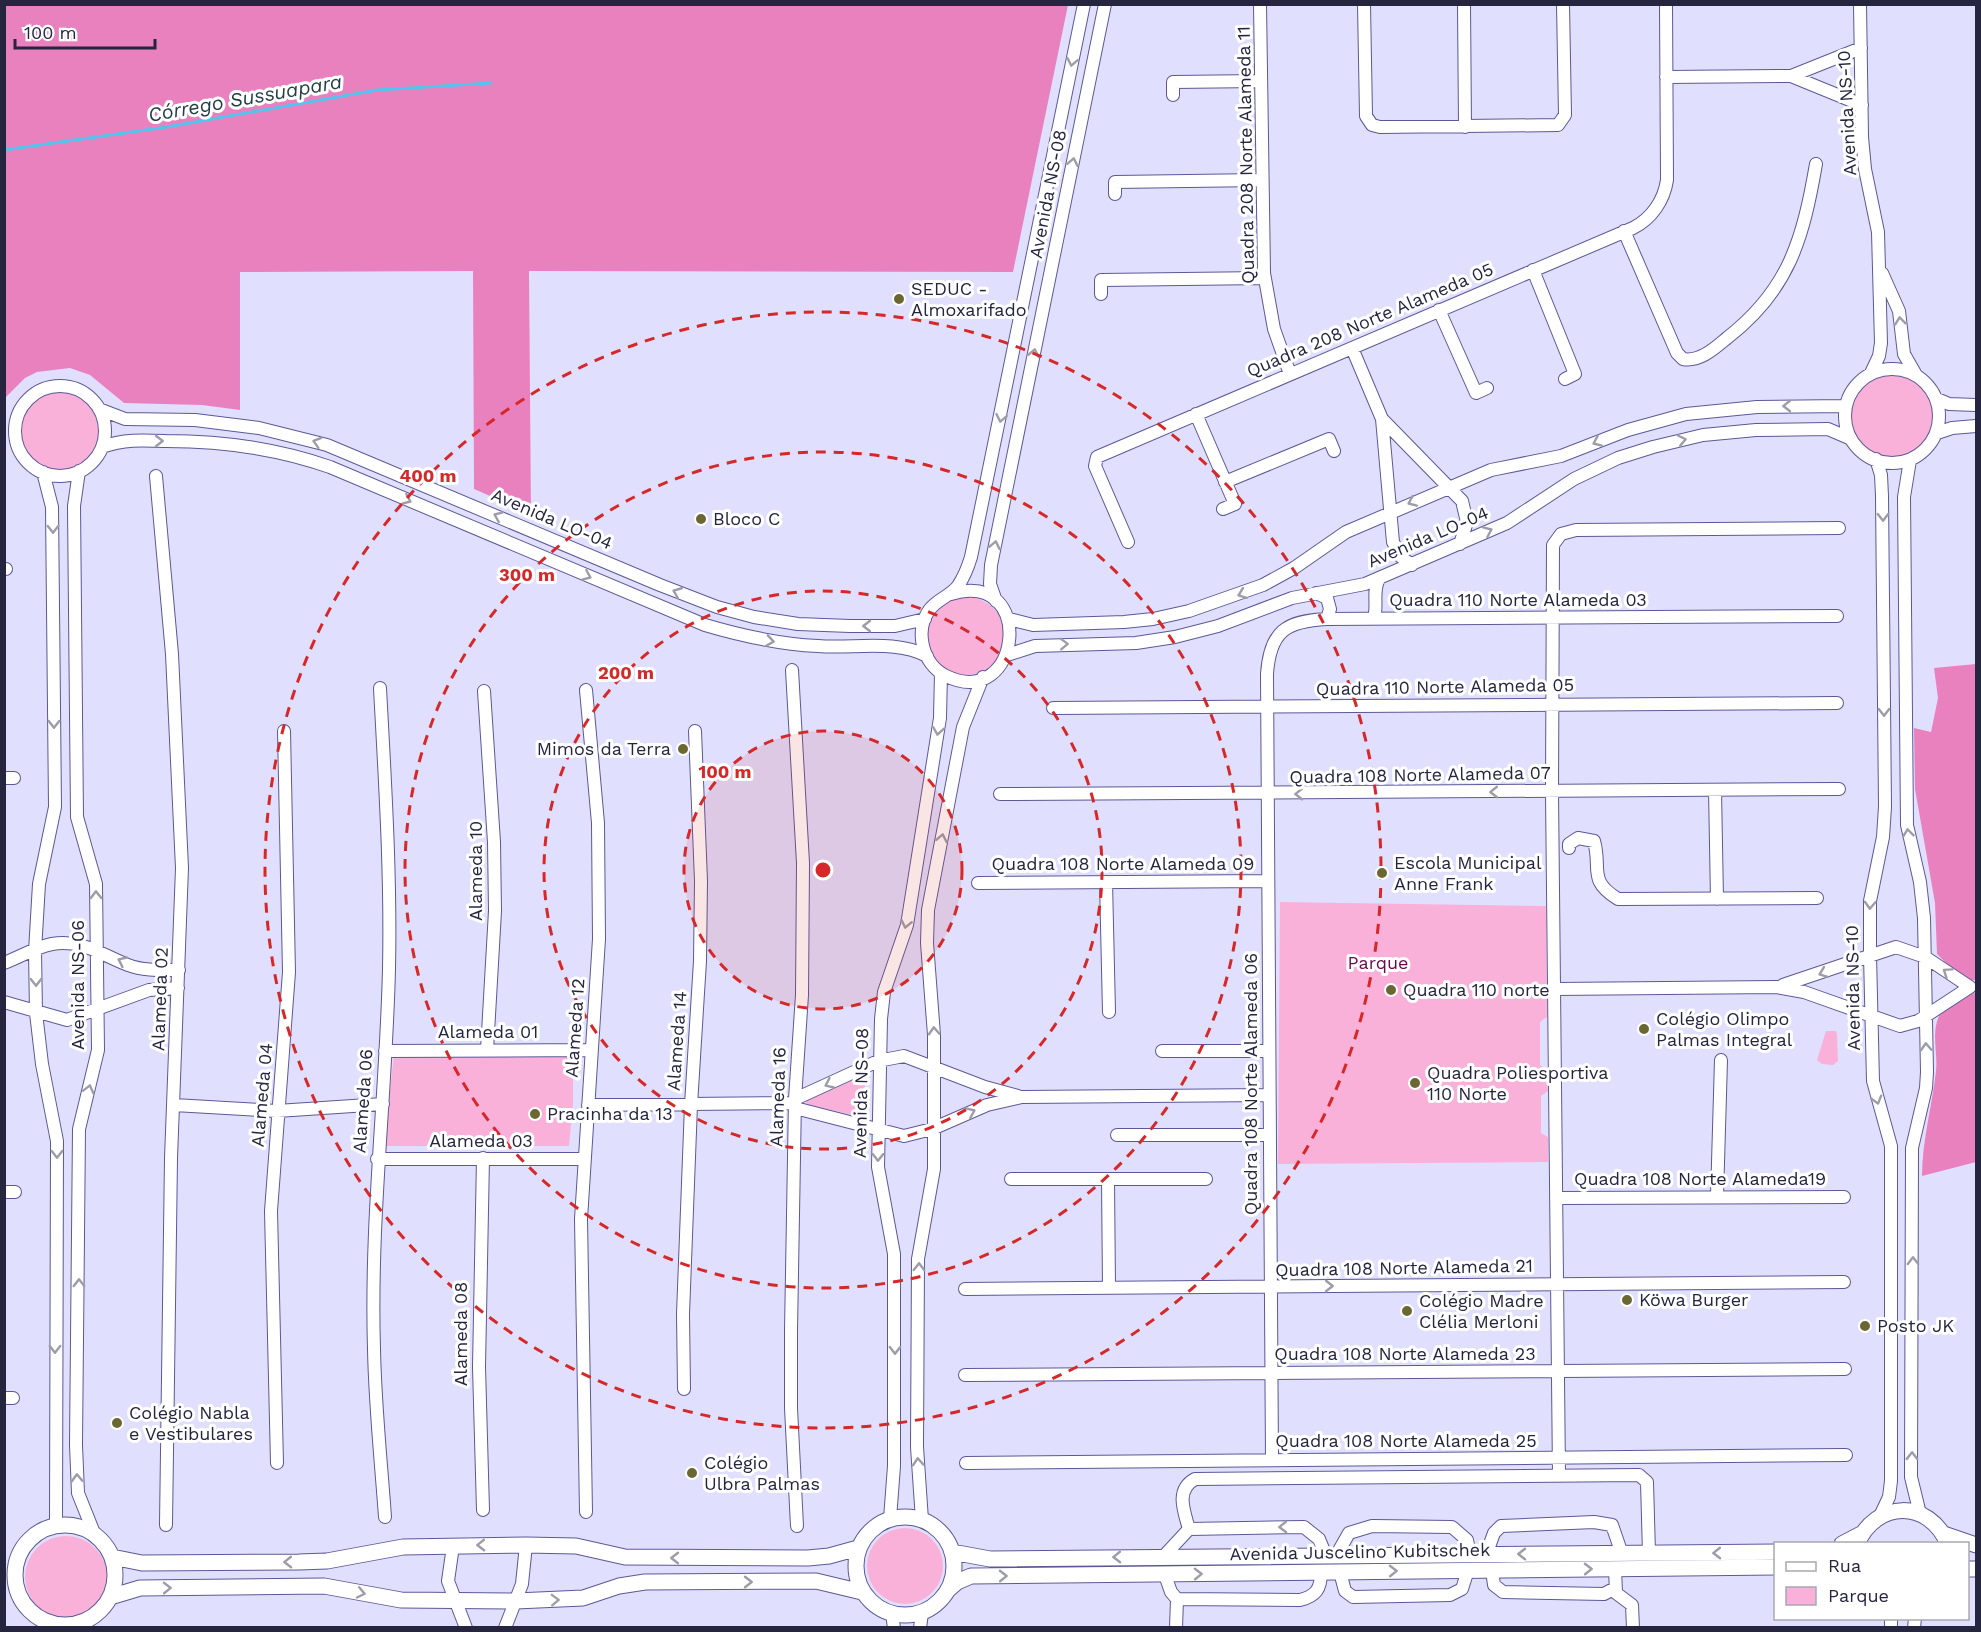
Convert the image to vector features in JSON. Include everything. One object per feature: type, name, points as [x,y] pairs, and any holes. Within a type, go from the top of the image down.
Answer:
[{"type":"main road","points":[[1859,1539],[1881,1514],[1896,1511],[1920,1514],[1934,1522],[1946,1539],[1962,1542]]},
{"type":"main road","points":[[912,1517],[922,1520],[941,1533],[952,1552],[954,1565],[949,1589],[921,1620],[907,1616],[893,1621],[862,1592],[856,1578],[855,1563],[858,1548],[871,1530],[890,1519],[912,1517]]},
{"type":"main road","points":[[56,1525],[76,1525],[94,1533],[105,1544],[112,1557],[115,1570],[110,1597],[98,1612],[83,1624],[45,1624],[11,1592],[15,1568],[11,1558],[40,1530],[56,1525]]},
{"type":"main road","points":[[112,1557],[142,1563],[299,1562],[327,1561],[403,1546],[526,1545],[576,1546],[625,1557],[808,1558],[829,1556],[858,1548]]},
{"type":"main road","name":"Avenida Juscelino Kubitschek","points":[[952,1552],[990,1559],[1774,1552]]},
{"type":"main road","name":"Avenida Juscelino Kubitschek","points":[[949,1589],[957,1582],[971,1576],[1774,1567]]},
{"type":"main road","points":[[110,1597],[140,1588],[324,1586],[386,1598],[516,1601],[583,1598],[645,1582],[816,1581],[862,1592]]},
{"type":"street","name":"Avenida NS-08","points":[[925,619],[936,603],[951,594],[968,565],[979,526],[1084,4]]},
{"type":"street","name":"Avenida NS-08","points":[[1009,619],[996,601],[990,584],[991,565],[1105,4]]},
{"type":"street","name":"Quadra 208 Norte Alameda 11","points":[[1260,4],[1261,180],[1265,278],[1274,329],[1290,374]]},
{"type":"street","points":[[1364,4],[1368,121],[1378,127],[1554,126],[1561,122],[1564,115],[1563,4]]},
{"type":"street","points":[[1464,4],[1465,127]]},
{"type":"street","points":[[1666,4],[1666,77],[1791,76],[1861,48]]},
{"type":"street","name":"Avenida NS-10","points":[[1845,406],[1856,385],[1871,373],[1879,356],[1881,343],[1876,221],[1863,155],[1860,4]]},
{"type":"street","points":[[1791,76],[1862,105]]},
{"type":"street","name":"Quadra 208 Norte Alameda 05","points":[[1128,542],[1096,460],[1196,414],[1641,223],[1662,199],[1667,176],[1666,77]]},
{"type":"street","points":[[1173,95],[1173,82],[1261,81]]},
{"type":"street","points":[[1624,231],[1677,353],[1683,359],[1694,359],[1734,333],[1758,311],[1775,290],[1802,235],[1816,164]]},
{"type":"street","points":[[1115,194],[1114,182],[1261,180]]},
{"type":"street","name":"Avenida NS-10","points":[[1879,255],[1883,276],[1899,311],[1904,354],[1917,376],[1929,386],[1937,399]]},
{"type":"street","points":[[1533,270],[1575,374],[1565,379]]},
{"type":"street","points":[[1101,294],[1101,280],[1265,278]]},
{"type":"street","points":[[1439,310],[1476,393],[1487,388]]},
{"type":"street","points":[[1352,348],[1382,419],[1390,512],[1396,549],[1412,565]]},
{"type":"street","points":[[1871,373],[1894,369],[1917,376]]},
{"type":"street","points":[[4,446],[21,454],[29,463],[43,472],[60,476],[79,471],[95,459],[102,447],[104,428],[99,409],[81,391],[55,386],[32,395],[18,414],[15,434],[21,454]]},
{"type":"street","points":[[1845,406],[1845,423],[1849,438],[1875,459],[1890,463],[1910,460],[1925,449],[1937,433],[1940,410],[1937,399]]},
{"type":"street","points":[[1937,399],[1949,404],[1977,405]]},
{"type":"street","name":"Avenida LO-04","points":[[1009,619],[1033,625],[1134,621],[1199,609],[1274,580],[1346,532],[1491,470],[1561,456],[1628,430],[1680,415],[1744,407],[1845,406]]},
{"type":"street","name":"Avenida LO-04","points":[[99,409],[125,419],[195,420],[252,426],[327,445],[660,585],[705,603],[754,617],[798,624],[835,626],[895,626],[925,619]]},
{"type":"street","points":[[4,420],[18,414]]},
{"type":"street","points":[[1196,414],[1235,504],[1223,509]]},
{"type":"street","points":[[1382,419],[1462,501],[1467,515],[1465,531],[1460,544]]},
{"type":"street","points":[[1937,433],[1952,428],[1977,426]]},
{"type":"street","name":"Avenida LO-04","points":[[1008,655],[1035,646],[1136,643],[1175,637],[1218,626],[1285,600],[1356,587],[1515,519],[1574,479],[1618,459],[1653,447],[1703,435],[1756,430],[1828,429],[1849,438]]},
{"type":"street","points":[[1225,482],[1329,439],[1334,451]]},
{"type":"street","points":[[102,447],[122,441],[184,441],[272,450],[330,467],[705,625],[766,641],[819,646],[907,648],[927,656]]},
{"type":"street","name":"Avenida NS-10","points":[[1875,459],[1881,475],[1882,490],[1885,807],[1883,837],[1870,901],[1870,1017],[1873,1081],[1891,1146],[1891,1480],[1889,1497],[1881,1514]]},
{"type":"street","points":[[1910,460],[1904,497],[1907,825],[1923,900],[1925,957],[1926,1088],[1912,1148],[1911,1477],[1920,1514]]},
{"type":"street","name":"Avenida NS-06","points":[[79,471],[74,506],[77,817],[96,884],[98,1050],[79,1129],[76,1445],[78,1493],[94,1533]]},
{"type":"street","name":"Avenida NS-06","points":[[43,472],[52,507],[55,807],[39,884],[35,951],[36,1013],[42,1064],[57,1141],[56,1525]]},
{"type":"street","name":"Alameda 02","points":[[156,476],[172,654],[182,868],[171,1158],[166,1525]]},
{"type":"street","points":[[1559,1475],[1552,792],[1553,544],[1561,534],[1568,531],[1839,528]]},
{"type":"street","points":[[1376,612],[1375,586],[1379,579]]},
{"type":"street","points":[[951,594],[969,591],[996,601]]},
{"type":"street","points":[[1315,593],[1327,598],[1332,615]]},
{"type":"street","name":"Quadra 110 Norte Alameda 03","points":[[1267,707],[1268,658],[1275,639],[1292,624],[1332,615],[1376,612],[1387,617],[1837,616]]},
{"type":"street","points":[[925,619],[922,642],[927,656],[941,673],[962,680],[983,677],[999,666],[1008,655],[1011,639],[1009,619]]},
{"type":"street","name":"Alameda 16","points":[[792,670],[803,885],[802,995],[795,1103],[791,1408],[797,1526]]},
{"type":"street","name":"Avenida NS-08","points":[[890,1519],[894,1466],[894,1254],[879,1183],[878,1061],[884,992],[906,925],[940,718],[941,673]]},
{"type":"street","points":[[922,1520],[917,1447],[918,1259],[934,1169],[932,1129],[934,1035],[927,943],[928,910],[963,727],[983,677]]},
{"type":"street","name":"Alameda 06","points":[[380,688],[390,865],[383,1104],[377,1159],[374,1349],[385,1517]]},
{"type":"street","name":"Alameda 12","points":[[586,690],[598,823],[599,939],[584,1159],[580,1284],[586,1512]]},
{"type":"street","name":"Alameda 10","points":[[484,691],[494,853],[495,911],[487,1050]]},
{"type":"street","name":"Quadra 110 Norte Alameda 05","points":[[1053,708],[1837,703]]},
{"type":"street","name":"Quadra 108 Norte Alameda 06","points":[[1267,707],[1272,1460]]},
{"type":"street","name":"Alameda 04","points":[[277,1463],[271,1211],[289,972],[284,731]]},
{"type":"street","name":"Alameda 14","points":[[684,1389],[683,1314],[700,950],[701,881],[695,731]]},
{"type":"street","name":"Quadra 108 Norte Alameda 07","points":[[1000,794],[1839,789]]},
{"type":"street","points":[[1715,790],[1717,899]]},
{"type":"street","points":[[1569,848],[1569,844],[1578,838],[1594,841],[1596,877],[1608,892],[1618,899],[1817,898]]},
{"type":"street","name":"Quadra 108 Norte Alameda 09","points":[[978,883],[1267,881]]},
{"type":"street","points":[[1106,882],[1109,1012]]},
{"type":"street","points":[[4,963],[52,944],[73,944],[97,949],[127,965],[147,970],[179,970]]},
{"type":"street","points":[[1555,989],[1776,987],[1811,994],[1900,1026],[1924,1017],[1973,987],[1925,957],[1896,947],[1803,980],[1776,987]]},
{"type":"street","points":[[4,1002],[67,1020],[98,1011],[149,990],[178,988]]},
{"type":"street","name":"Alameda 01","points":[[385,1051],[591,1050]]},
{"type":"street","points":[[1162,1051],[1269,1051]]},
{"type":"street","points":[[795,1103],[878,1061],[904,1056],[985,1087],[1022,1097]]},
{"type":"street","points":[[1717,1197],[1721,1060]]},
{"type":"street","points":[[588,1105],[795,1103],[904,1136],[932,1129],[987,1105],[1022,1097],[1269,1095]]},
{"type":"street","points":[[174,1104],[277,1111],[383,1104]]},
{"type":"street","points":[[1117,1135],[1269,1135]]},
{"type":"street","name":"Alameda 08","points":[[483,1158],[479,1367],[483,1510]]},
{"type":"street","name":"Alameda 03","points":[[377,1159],[584,1159]]},
{"type":"street","points":[[1011,1179],[1206,1179]]},
{"type":"street","points":[[1108,1179],[1109,1288]]},
{"type":"street","name":"Quadra 108 Norte Alameda19","points":[[1556,1198],[1844,1197]]},
{"type":"street","name":"Quadra 108 Norte Alameda 21","points":[[965,1289],[1844,1282]]},
{"type":"street","name":"Quadra 108 Norte Alameda 23","points":[[965,1375],[1845,1369]]},
{"type":"street","name":"Quadra 108 Norte Alameda 25","points":[[966,1463],[1846,1455]]},
{"type":"street","points":[[1195,1461],[1195,1479]]},
{"type":"street","points":[[1189,1529],[1182,1493],[1184,1487],[1195,1479],[1643,1476],[1648,1489],[1649,1553]]},
{"type":"street","name":"Avenida Juscelino Kubitschek","points":[[1478,1555],[1501,1526],[1594,1522],[1612,1525],[1622,1554]]},
{"type":"street","points":[[1162,1557],[1189,1529],[1304,1527],[1319,1539],[1331,1556],[1349,1533],[1372,1526],[1452,1527],[1467,1540],[1478,1555]]},
{"type":"street","points":[[505,1628],[525,1570],[526,1545]]},
{"type":"street","points":[[453,1546],[448,1581],[466,1628]]},
{"type":"street","points":[[1615,1569],[1615,1588],[1619,1597],[1632,1605],[1633,1628]]},
{"type":"street","points":[[1340,1572],[1345,1591],[1353,1597],[1450,1595],[1462,1589],[1468,1570]]},
{"type":"street","points":[[1492,1570],[1494,1585],[1505,1592],[1604,1594],[1615,1588]]},
{"type":"street","points":[[1165,1575],[1171,1592],[1178,1599],[1300,1600],[1312,1597],[1317,1591],[1321,1572]]},
{"type":"street","points":[[1176,1628],[1178,1599]]},
{"type":"green space","points":[[1892,374],[1908,377],[1922,386],[1931,400],[1934,416],[1931,432],[1922,446],[1908,455],[1892,458],[1876,455],[1862,446],[1853,432],[1850,416],[1853,400],[1862,386],[1876,377]]},
{"type":"green space","points":[[60,392],[75,395],[88,403],[96,416],[99,431],[96,446],[88,459],[75,467],[60,470],[45,467],[32,459],[24,446],[21,431],[24,416],[32,403],[45,395]]},
{"type":"green space","points":[[966,597],[981,600],[998,614],[1005,636],[1002,651],[988,668],[966,675],[951,672],[934,658],[927,636],[930,621],[944,604]]},
{"type":"green space","name":"Parque","points":[[1280,902],[1546,906],[1547,1017],[1540,1022],[1540,1065],[1547,1070],[1548,1091],[1541,1096],[1541,1133],[1548,1137],[1548,1162],[1278,1164]]},
{"type":"green space","points":[[1826,1031],[1836,1031],[1837,1034],[1838,1061],[1833,1065],[1822,1064],[1817,1060]]},
{"type":"green space","points":[[394,1054],[573,1057],[573,1105],[569,1146],[384,1146]]},
{"type":"green space","points":[[862,1076],[865,1078],[865,1118],[806,1104],[807,1100]]},
{"type":"green space","points":[[905,1528],[920,1531],[932,1539],[940,1551],[943,1566],[940,1581],[932,1593],[920,1601],[905,1604],[890,1601],[878,1593],[870,1581],[867,1566],[870,1551],[878,1539],[890,1531]]},
{"type":"green space","points":[[66,1536],[82,1540],[95,1548],[103,1561],[107,1577],[103,1593],[95,1606],[82,1614],[66,1618],[50,1614],[37,1606],[29,1593],[25,1577],[29,1561],[37,1548],[50,1540]]},
{"type":"shaded area","points":[[5,4],[1068,5],[1013,272],[529,271],[531,514],[474,489],[473,271],[240,272],[240,410],[202,405],[124,403],[90,375],[70,368],[37,372],[25,378],[5,398]]},
{"type":"shaded area","points":[[1976,664],[1976,980],[1964,981],[1937,954],[1935,903],[1915,789],[1914,728],[1931,732],[1938,698],[1934,668]]},
{"type":"shaded area","points":[[1976,993],[1976,1162],[1922,1176],[1936,1071],[1935,1036],[1939,1016],[1950,1003],[1965,995]]},
{"type":"waterway","name":"Córrego Sussuapara","points":[[4,150],[167,127],[377,90],[491,83]]},
{"type":"place","name":"SEDUC - Almoxarifado","points":[[899,299]]},
{"type":"place","name":"Bloco C","points":[[701,519]]},
{"type":"place","name":"Mimos da Terra","points":[[683,749]]},
{"type":"place","name":"Escola Municipal Anne Frank","points":[[1382,873]]},
{"type":"place","name":"Quadra 110 norte","points":[[1391,990]]},
{"type":"place","name":"Colégio Olimpo Palmas Integral","points":[[1644,1029]]},
{"type":"place","name":"Quadra Poliesportiva 110 Norte","points":[[1415,1083]]},
{"type":"place","name":"Pracinha da 13","points":[[535,1114]]},
{"type":"place","name":"Köwa Burger","points":[[1627,1300]]},
{"type":"place","name":"Colégio Madre Clélia Merloni","points":[[1407,1311]]},
{"type":"place","name":"Posto JK","points":[[1865,1326]]},
{"type":"place","name":"Colégio Nabla e Vestibulares","points":[[117,1423]]},
{"type":"place","name":"Colégio Ulbra Palmas","points":[[692,1473]]}]
